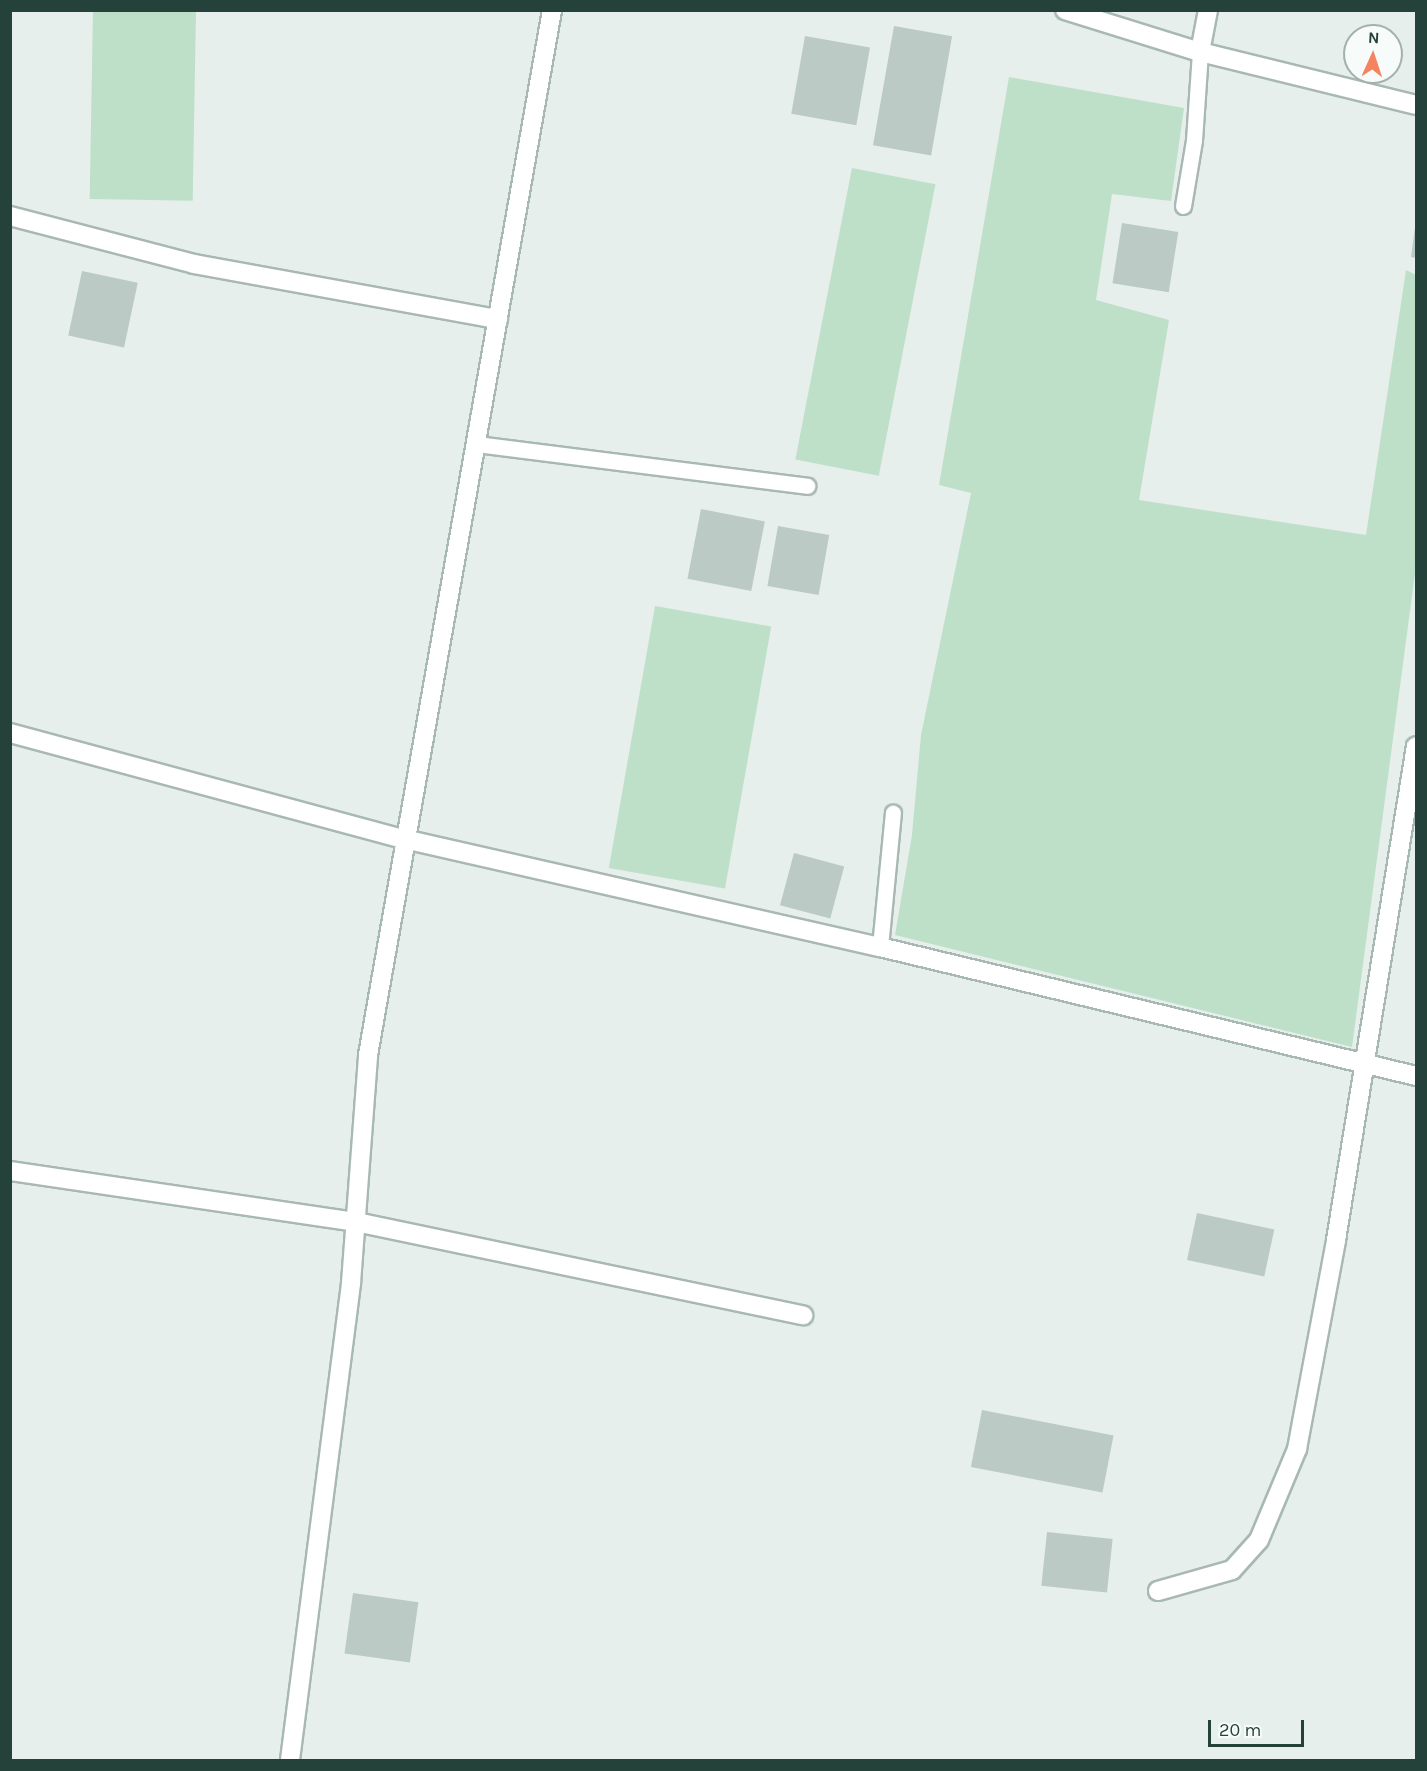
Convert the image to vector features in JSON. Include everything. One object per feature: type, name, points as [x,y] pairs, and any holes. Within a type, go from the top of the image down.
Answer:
[{"type":"street","points":[[291,1761],[351,1283],[368,1055],[552,10]]},
{"type":"street","points":[[1065,10],[1200,52],[1416,105]]},
{"type":"street","points":[[1200,52],[1208,10]]},
{"type":"street","points":[[10,216],[194,264],[498,319]]},
{"type":"street","points":[[10,733],[405,838],[880,947],[1416,1076]]},
{"type":"street","points":[[1158,1592],[1232,1570],[1258,1540],[1297,1449],[1365,1064],[1416,746]]},
{"type":"street","points":[[10,1171],[356,1222],[803,1315]]},
{"type":"lane","points":[[1183,206],[1194,140],[1200,52]]},
{"type":"lane","points":[[476,444],[807,486]]},
{"type":"lane","points":[[880,947],[893,813]]},
{"type":"green space","points":[[93,10],[196,12],[193,201],[90,199]]},
{"type":"green space","points":[[1009,77],[1184,108],[1171,201],[1112,194],[1096,300],[1169,320],[1139,500],[1366,535],[1406,270],[1416,275],[1416,566],[1352,1047],[895,935],[912,835],[921,735],[971,493],[939,485]]},
{"type":"green space","points":[[852,168],[935,184],[879,476],[795,460]]},
{"type":"green space","points":[[655,606],[771,626],[725,888],[609,868]]},
{"type":"building","points":[[894,26],[952,36],[931,155],[873,145]]},
{"type":"building","points":[[805,36],[870,47],[856,125],[791,114]]},
{"type":"building","points":[[1122,223],[1178,232],[1169,292],[1112,283]]},
{"type":"building","points":[[1416,227],[1416,258],[1411,257]]},
{"type":"building","points":[[82,271],[138,283],[124,347],[68,336]]},
{"type":"building","points":[[701,509],[765,521],[751,591],[687,579]]},
{"type":"building","points":[[778,526],[829,535],[819,595],[767,586]]},
{"type":"building","points":[[794,853],[844,866],[830,919],[780,905]]},
{"type":"building","points":[[1197,1213],[1274,1229],[1264,1276],[1187,1260]]},
{"type":"building","points":[[982,1410],[1114,1436],[1102,1493],[971,1467]]},
{"type":"building","points":[[1047,1532],[1113,1539],[1107,1593],[1041,1586]]},
{"type":"building","points":[[353,1593],[418,1602],[410,1663],[345,1653]]}]
